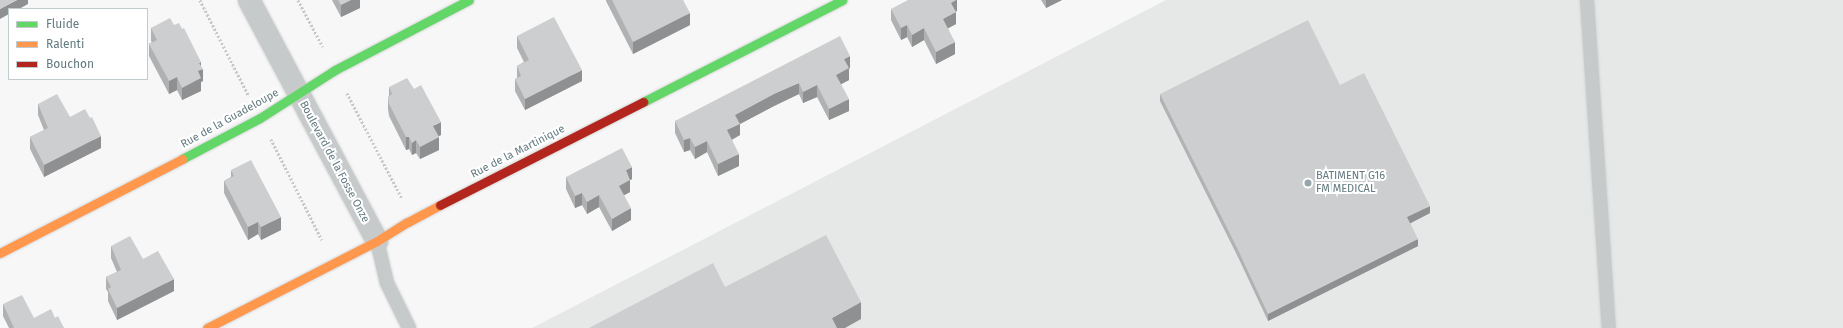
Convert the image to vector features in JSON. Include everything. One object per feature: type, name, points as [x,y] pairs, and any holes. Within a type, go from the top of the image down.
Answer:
[{"type":"street","name":"Boulevard de la Fosse Onze","points":[[249,0],[298,95],[377,241]]},
{"type":"street","name":"Rue de la Guadeloupe","points":[[0,253],[260,118],[335,70],[469,0]]},
{"type":"street","name":"Rue de la Martinique","points":[[207,328],[377,241],[413,220],[842,0]]},
{"type":"lane","points":[[1587,0],[1609,328]]},
{"type":"lane","name":"Boulevard de la Fosse Onze","points":[[377,241],[387,283],[409,328]]},
{"type":"path","points":[[298,0],[413,220]]},
{"type":"shaded area","points":[[1166,0],[1843,0],[1843,328],[532,328]]},
{"type":"building","points":[[0,0],[17,0],[0,9]]},
{"type":"building","points":[[338,0],[351,0],[341,5]]},
{"type":"building","points":[[612,0],[683,0],[690,13],[633,42]]},
{"type":"building","points":[[908,0],[956,0],[951,3],[956,12],[943,19],[955,42],[936,52],[924,28],[912,35],[907,25],[901,28],[891,9]]},
{"type":"building","points":[[554,17],[582,70],[525,99],[515,79],[521,76],[517,66],[529,60],[517,36]]},
{"type":"building","points":[[170,18],[174,25],[179,23],[182,29],[184,28],[203,69],[198,71],[201,78],[182,88],[177,77],[169,81],[149,44],[157,40],[151,28]]},
{"type":"building","name":"BATIMENT G16 FM MEDICAL","points":[[1308,20],[1340,85],[1364,73],[1430,206],[1407,217],[1418,239],[1268,314],[1238,250],[1160,94]]},
{"type":"building","points":[[840,36],[850,56],[844,59],[849,68],[836,75],[849,99],[829,109],[817,85],[803,92],[799,83],[774,94],[735,115],[740,124],[727,130],[739,154],[718,164],[707,141],[695,147],[690,138],[684,140],[675,121]]},
{"type":"building","points":[[407,78],[414,89],[421,85],[441,122],[433,126],[439,137],[420,147],[416,140],[412,143],[409,137],[406,137],[389,104],[388,97],[392,94],[389,87]]},
{"type":"building","points":[[57,94],[70,117],[85,109],[90,118],[92,117],[101,136],[44,165],[30,137],[48,128],[38,104]]},
{"type":"building","points":[[622,148],[632,167],[626,170],[630,180],[619,186],[631,208],[612,219],[599,195],[587,202],[582,193],[575,196],[566,177]]},
{"type":"building","points":[[251,160],[281,217],[261,227],[258,222],[248,227],[224,181],[234,176],[231,170]]},
{"type":"building","points":[[826,235],[861,302],[832,318],[837,328],[589,328],[713,263],[725,287]]},
{"type":"building","points":[[130,236],[143,259],[158,251],[174,279],[117,308],[108,289],[111,287],[106,277],[121,270],[111,246]]},
{"type":"building","points":[[22,295],[34,318],[51,309],[55,318],[58,316],[64,328],[14,328],[3,304]]},
{"type":"traffic: fast","points":[[182,159],[260,118],[335,70],[469,0]]},
{"type":"traffic: fast","points":[[643,102],[842,0]]},
{"type":"traffic: slow","points":[[0,253],[182,159]]},
{"type":"traffic: slow","points":[[207,328],[377,241],[440,205]]},
{"type":"traffic: jam","points":[[440,205],[643,102]]},
{"type":"place","name":"BATIMENT G16 FM MEDICAL","points":[[1308,183]]}]
